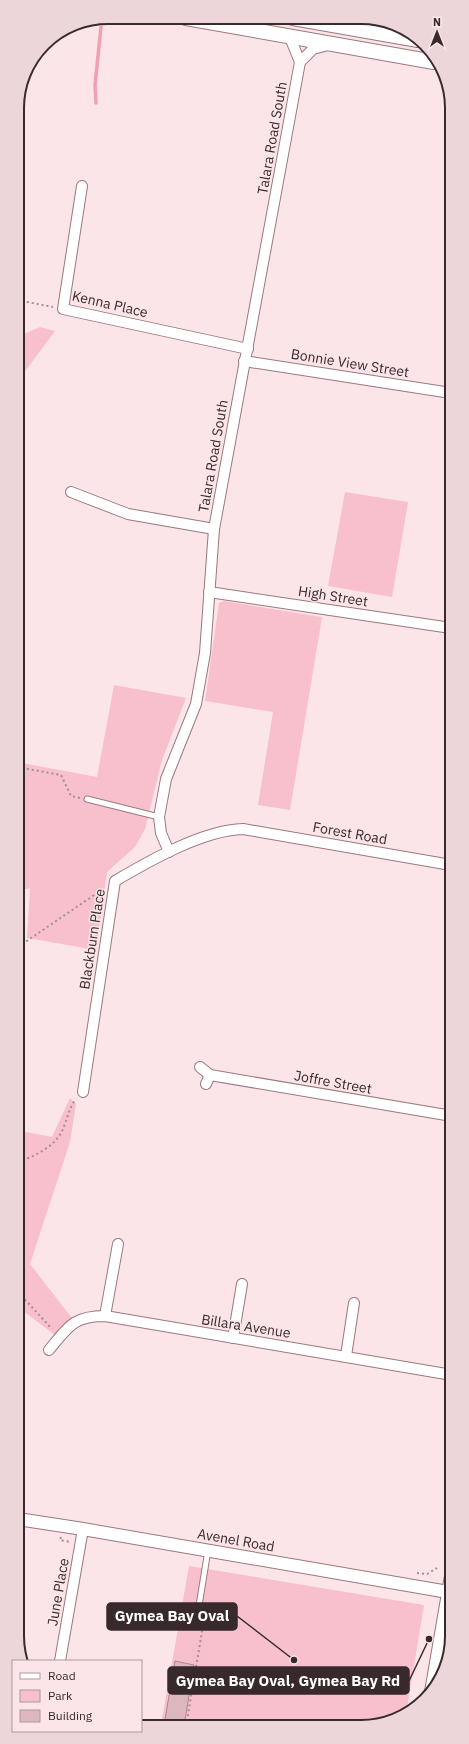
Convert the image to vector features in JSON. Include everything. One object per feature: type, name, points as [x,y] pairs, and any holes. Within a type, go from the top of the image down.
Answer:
[{"type":"main road","points":[[222,24],[333,43],[404,58],[431,62]]},
{"type":"main road","points":[[306,24],[311,31],[356,40],[404,58]]},
{"type":"main road","points":[[330,24],[408,38]]},
{"type":"street","points":[[289,35],[300,62],[313,49],[333,43]]},
{"type":"street","name":"Talara Road South","points":[[169,852],[161,833],[159,817],[166,779],[196,704],[205,653],[214,529],[300,62]]},
{"type":"street","name":"Kenna Place","points":[[82,186],[63,309],[248,349]]},
{"type":"street","name":"Bonnie View Street","points":[[244,361],[445,392]]},
{"type":"street","points":[[71,492],[128,514],[214,529]]},
{"type":"street","name":"High Street","points":[[209,592],[445,627]]},
{"type":"street","name":"Blackburn Place","points":[[83,1092],[115,881],[169,852],[215,834],[233,830],[243,830]]},
{"type":"street","name":"Forest Road","points":[[243,830],[445,864]]},
{"type":"street","name":"Joffre Street","points":[[200,1067],[208,1079],[445,1115]]},
{"type":"street","points":[[105,1316],[118,1244]]},
{"type":"street","points":[[233,1338],[242,1284]]},
{"type":"street","points":[[346,1356],[354,1303]]},
{"type":"street","name":"Billara Avenue","points":[[50,1350],[68,1326],[80,1319],[105,1316],[445,1374]]},
{"type":"street","name":"Avenel Road","points":[[24,1520],[445,1591]]},
{"type":"street","name":"June Place","points":[[60,1660],[83,1529]]},
{"type":"street","points":[[433,1678],[445,1610]]},
{"type":"lane","points":[[87,799],[159,817]]},
{"type":"lane","points":[[197,1618],[208,1550]]},
{"type":"path","points":[[24,301],[63,309]]},
{"type":"path","points":[[24,768],[61,775],[71,796],[87,799]]},
{"type":"path","points":[[24,943],[115,881]]},
{"type":"path","points":[[24,1160],[39,1154],[60,1134],[72,1104],[83,1092]]},
{"type":"path","points":[[24,1299],[47,1324]]},
{"type":"path","points":[[417,1572],[427,1574],[437,1568]]},
{"type":"path","points":[[187,1720],[202,1632],[197,1618]]},
{"type":"green space","points":[[40,327],[55,331],[24,373],[24,334]]},
{"type":"green space","points":[[345,492],[408,502],[392,597],[328,586]]},
{"type":"green space","points":[[224,601],[322,617],[290,810],[258,805],[273,712],[205,701],[219,603]]},
{"type":"green space","points":[[114,685],[186,698],[162,760],[145,829],[135,847],[107,872],[96,950],[27,938],[30,888],[24,890],[24,763],[97,777]]},
{"type":"green space","points":[[70,1098],[76,1104],[70,1142],[30,1264],[75,1322],[59,1338],[24,1312],[24,1132],[52,1137]]},
{"type":"green space","points":[[189,1566],[424,1605],[407,1706],[388,1716],[361,1720],[162,1720]]},
{"type":"building","points":[[175,1661],[194,1665],[185,1720],[165,1720]]},
{"type":"waterway","points":[[96,103],[95,85],[101,27]]},
{"type":"place","name":"Gymea Bay Oval, Gymea Bay Rd","points":[[429,1639]]},
{"type":"place","name":"Gymea Bay Oval","points":[[294,1660]]}]
